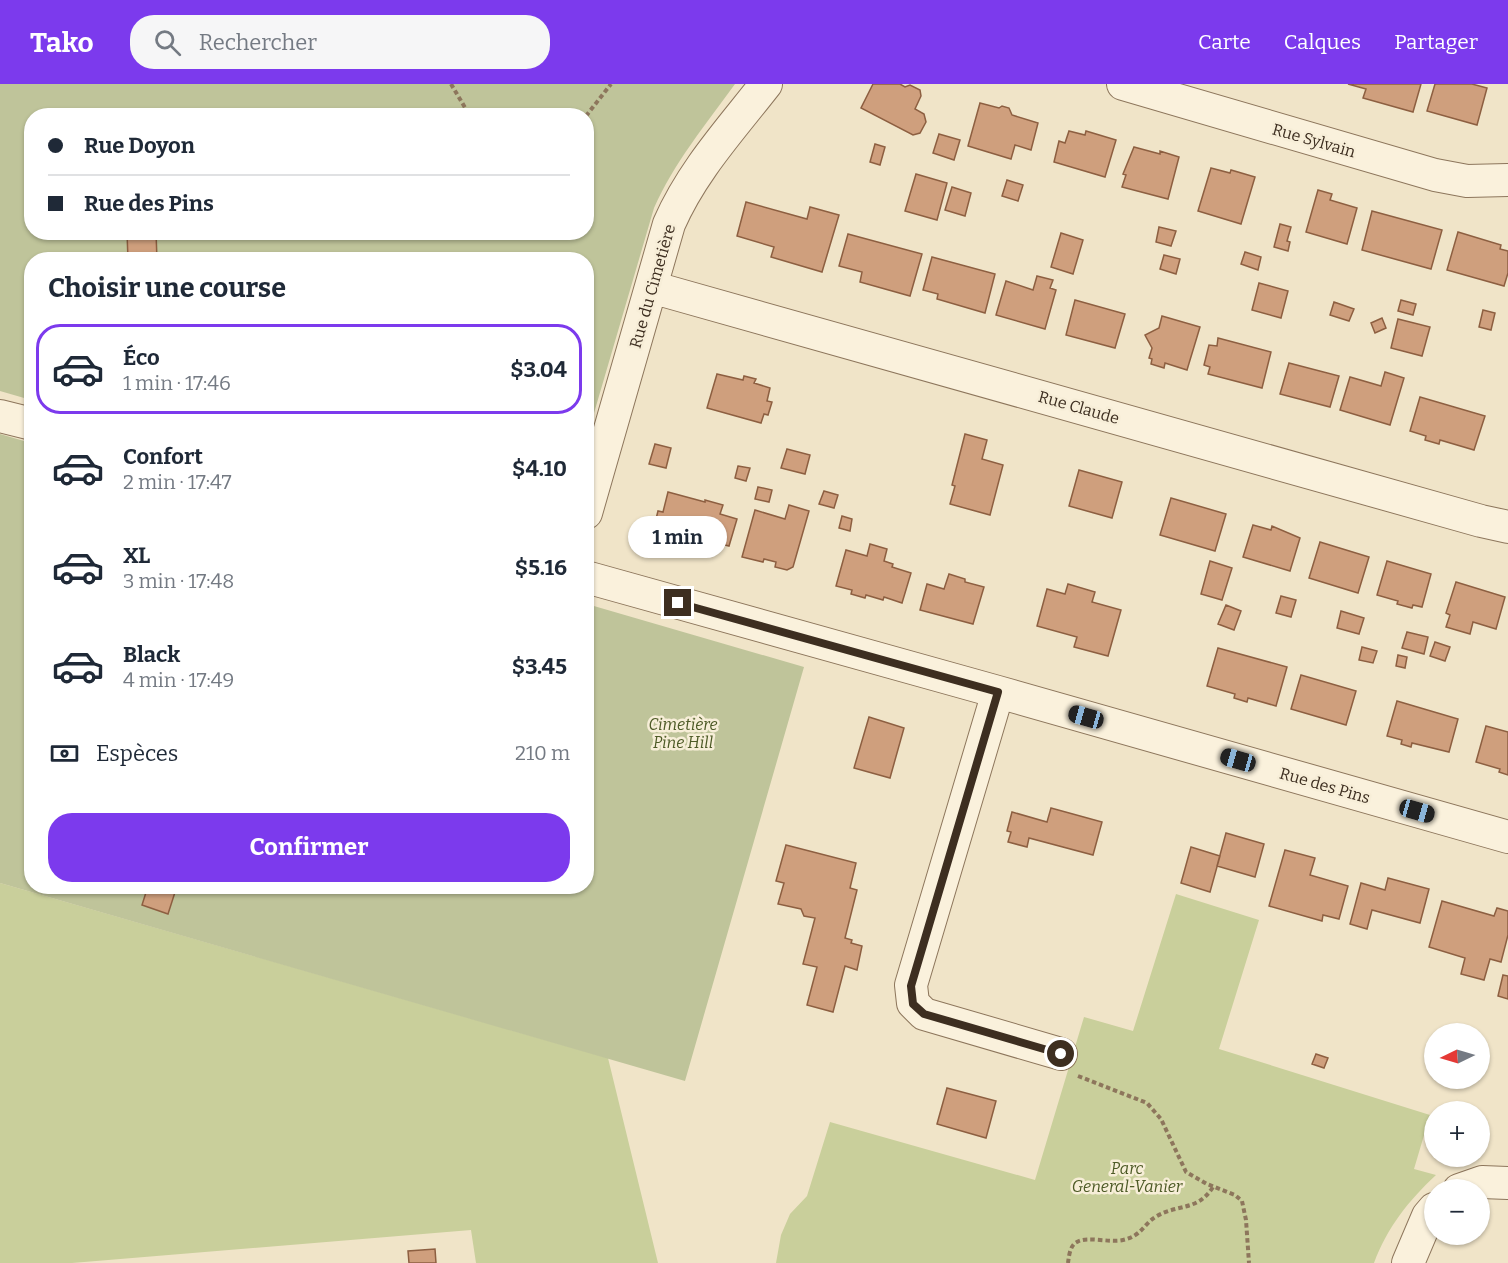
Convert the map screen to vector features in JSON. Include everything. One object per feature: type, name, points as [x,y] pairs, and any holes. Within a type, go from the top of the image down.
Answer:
[{"type":"street","name":"Rue du Cimetière","points":[[594,485],[669,224],[687,188],[766,84]]},
{"type":"street","name":"Rue Sylvain","points":[[1123,84],[1435,175],[1467,181],[1508,180]]},
{"type":"street","name":"Rue Claude","points":[[651,287],[1470,518],[1508,526]]},
{"type":"street","points":[[0,416],[24,422]]},
{"type":"street","name":"Rue des Pins","points":[[594,579],[1508,837]]},
{"type":"street","points":[[998,692],[911,986],[913,1004],[924,1014],[1061,1054]]},
{"type":"street","points":[[1490,1182],[1508,1183]]},
{"type":"street","points":[[1408,1263],[1424,1225]]},
{"type":"path","points":[[451,84],[465,108]]},
{"type":"path","points":[[592,108],[611,84]]},
{"type":"path","points":[[1061,1054],[1067,1067],[1076,1075],[1140,1099],[1154,1109],[1186,1172],[1242,1201],[1246,1220],[1249,1263]]},
{"type":"path","points":[[1068,1263],[1072,1247],[1077,1242],[1086,1240],[1114,1242],[1137,1236],[1159,1215],[1185,1208],[1202,1200],[1213,1186]]},
{"type":"green space","points":[[0,84],[735,84],[681,160],[654,208],[594,413],[594,252],[24,252],[24,398],[0,391]]},
{"type":"green space","name":"Cimetière Pine Hill","points":[[0,434],[24,441],[24,890],[0,883]]},
{"type":"green space","name":"Cimetière Pine Hill","points":[[594,606],[804,667],[685,1081],[38,894],[594,894]]},
{"type":"green space","points":[[0,883],[24,890],[24,894],[38,894],[608,1058],[658,1263],[476,1263],[471,1230],[72,1263],[0,1263]]},
{"type":"green space","name":"Parc General-Vanier","points":[[1176,894],[1259,920],[1219,1049],[1424,1113],[1424,1135],[1414,1169],[1436,1175],[1432,1179],[1424,1179],[1424,1187],[1400,1215],[1385,1238],[1374,1263],[776,1263],[781,1235],[790,1214],[807,1196],[830,1122],[1035,1180],[1084,1017],[1133,1031]]},
{"type":"building","points":[[873,84],[900,84],[905,87],[910,85],[920,90],[921,96],[915,109],[924,114],[926,122],[920,133],[913,135],[861,108]]},
{"type":"building","points":[[1348,84],[1421,84],[1413,112],[1363,98],[1366,89]]},
{"type":"building","points":[[1435,84],[1472,84],[1487,88],[1477,125],[1427,111]]},
{"type":"building","points":[[980,103],[1009,108],[1012,115],[1038,123],[1031,150],[1015,145],[1011,159],[968,146]]},
{"type":"building","points":[[1069,131],[1085,135],[1086,131],[1116,140],[1105,177],[1054,162],[1059,141],[1065,143]]},
{"type":"building","points":[[939,134],[960,140],[954,160],[933,153]]},
{"type":"building","points":[[875,144],[885,147],[880,165],[870,162]]},
{"type":"building","points":[[1134,147],[1179,157],[1168,199],[1122,187],[1126,175],[1123,174]]},
{"type":"building","points":[[1211,168],[1230,173],[1231,170],[1255,177],[1241,224],[1198,211]]},
{"type":"building","points":[[916,174],[947,183],[937,220],[905,211]]},
{"type":"building","points":[[1007,180],[1023,185],[1018,201],[1002,196]]},
{"type":"building","points":[[952,187],[971,193],[965,216],[945,210]]},
{"type":"building","points":[[1318,190],[1332,194],[1330,200],[1357,208],[1347,244],[1306,232]]},
{"type":"building","points":[[746,202],[807,219],[810,207],[839,215],[822,272],[771,257],[774,247],[737,236]]},
{"type":"building","points":[[1372,211],[1442,230],[1431,269],[1362,250]]},
{"type":"building","points":[[1280,224],[1291,227],[1287,241],[1290,242],[1288,251],[1274,247]]},
{"type":"building","points":[[1159,227],[1176,231],[1171,246],[1156,242]]},
{"type":"building","points":[[1458,232],[1501,245],[1500,249],[1508,251],[1508,273],[1504,286],[1447,270]]},
{"type":"building","points":[[1061,233],[1083,240],[1073,274],[1051,267]]},
{"type":"building","points":[[848,234],[922,254],[910,296],[860,282],[862,272],[839,266]]},
{"type":"building","points":[[127,240],[156,240],[157,252],[128,252]]},
{"type":"building","points":[[1245,252],[1261,257],[1258,270],[1241,264]]},
{"type":"building","points":[[1164,255],[1180,259],[1176,274],[1160,269]]},
{"type":"building","points":[[932,257],[995,274],[985,313],[937,299],[938,294],[923,290]]},
{"type":"building","points":[[1037,276],[1053,280],[1050,288],[1056,290],[1045,329],[996,315],[1006,281],[1033,290]]},
{"type":"building","points":[[1259,283],[1288,291],[1281,318],[1252,310]]},
{"type":"building","points":[[1075,300],[1125,314],[1115,348],[1066,335]]},
{"type":"building","points":[[1401,300],[1416,304],[1413,315],[1398,311]]},
{"type":"building","points":[[1334,302],[1354,309],[1349,321],[1330,315]]},
{"type":"building","points":[[1483,310],[1495,313],[1491,330],[1479,327]]},
{"type":"building","points":[[1162,316],[1200,327],[1187,370],[1165,363],[1164,368],[1151,364],[1152,359],[1149,358],[1152,348],[1145,335],[1159,328]]},
{"type":"building","points":[[1382,318],[1386,328],[1375,333],[1371,323]]},
{"type":"building","points":[[1398,319],[1430,327],[1422,356],[1391,348]]},
{"type":"building","points":[[1218,338],[1271,352],[1262,388],[1208,374],[1210,367],[1204,365],[1209,345],[1217,346]]},
{"type":"building","points":[[1289,363],[1339,376],[1330,407],[1280,394]]},
{"type":"building","points":[[1385,372],[1404,378],[1390,425],[1340,410],[1350,377],[1381,386]]},
{"type":"building","points":[[717,374],[743,380],[744,376],[756,379],[754,383],[770,388],[767,401],[772,402],[768,415],[764,414],[761,423],[707,408]]},
{"type":"building","points":[[1420,397],[1485,416],[1474,450],[1440,440],[1439,444],[1425,440],[1426,436],[1410,431]]},
{"type":"building","points":[[965,434],[987,440],[982,459],[1003,465],[990,515],[950,504],[955,486],[952,485]]},
{"type":"building","points":[[655,444],[671,448],[666,468],[649,464]]},
{"type":"building","points":[[787,449],[810,455],[805,474],[781,468]]},
{"type":"building","points":[[738,466],[750,468],[746,481],[735,478]]},
{"type":"building","points":[[1079,470],[1122,482],[1112,518],[1069,506]]},
{"type":"building","points":[[758,487],[772,490],[769,502],[755,499]]},
{"type":"building","points":[[824,491],[838,495],[834,508],[819,504]]},
{"type":"building","points":[[668,492],[723,505],[720,514],[737,519],[729,546],[654,527],[658,511],[663,512]]},
{"type":"building","points":[[1171,498],[1226,514],[1215,551],[1160,535]]},
{"type":"building","points":[[789,505],[809,511],[793,567],[787,570],[775,567],[776,562],[764,559],[763,562],[742,557],[755,510],[785,519]]},
{"type":"building","points":[[842,516],[852,519],[850,531],[839,528]]},
{"type":"building","points":[[1253,525],[1271,530],[1272,526],[1300,538],[1290,571],[1243,557]]},
{"type":"building","points":[[1320,542],[1369,557],[1358,593],[1309,578]]},
{"type":"building","points":[[870,544],[887,549],[884,561],[893,564],[892,567],[911,573],[902,603],[884,597],[883,600],[866,595],[865,598],[851,594],[852,590],[836,586],[846,550],[867,556]]},
{"type":"building","points":[[1210,561],[1232,568],[1222,600],[1201,594]]},
{"type":"building","points":[[1387,561],[1431,574],[1422,607],[1413,605],[1412,608],[1397,604],[1398,601],[1377,595]]},
{"type":"building","points":[[949,574],[965,579],[965,582],[984,587],[973,624],[920,610],[927,584],[944,589]]},
{"type":"building","points":[[1456,582],[1505,597],[1496,629],[1473,622],[1470,634],[1446,627],[1450,615],[1446,613]]},
{"type":"building","points":[[1068,584],[1095,592],[1092,602],[1121,610],[1108,656],[1074,647],[1077,637],[1037,626],[1047,589],[1065,594]]},
{"type":"building","points":[[1281,596],[1296,600],[1291,617],[1276,613]]},
{"type":"building","points":[[1226,605],[1241,611],[1234,630],[1218,624]]},
{"type":"building","points":[[1341,611],[1364,618],[1359,634],[1337,628]]},
{"type":"building","points":[[1407,632],[1428,637],[1424,654],[1402,648]]},
{"type":"building","points":[[1435,642],[1450,647],[1445,661],[1430,656]]},
{"type":"building","points":[[1362,647],[1377,651],[1373,663],[1359,660]]},
{"type":"building","points":[[1218,648],[1287,667],[1276,706],[1248,698],[1247,702],[1234,698],[1235,694],[1207,686]]},
{"type":"building","points":[[1398,655],[1407,657],[1405,668],[1396,666]]},
{"type":"building","points":[[1301,675],[1356,691],[1346,725],[1291,709]]},
{"type":"building","points":[[1397,701],[1458,719],[1449,752],[1412,743],[1411,747],[1401,744],[1402,740],[1387,736]]},
{"type":"building","points":[[869,717],[904,728],[890,778],[854,768]]},
{"type":"building","points":[[1486,726],[1508,732],[1508,775],[1499,772],[1500,769],[1476,762]]},
{"type":"building","points":[[1051,808],[1102,822],[1093,855],[1029,838],[1027,847],[1008,842],[1011,832],[1007,831],[1012,812],[1047,822]]},
{"type":"building","points":[[1226,833],[1264,844],[1255,877],[1217,866]]},
{"type":"building","points":[[786,845],[856,863],[850,888],[857,890],[845,938],[852,940],[851,943],[862,946],[857,970],[845,966],[833,1012],[807,1005],[817,967],[803,964],[815,918],[804,916],[801,909],[778,904],[784,883],[776,881]]},
{"type":"building","points":[[1191,847],[1220,856],[1210,892],[1181,883]]},
{"type":"building","points":[[1285,850],[1315,858],[1310,875],[1348,886],[1339,919],[1323,915],[1322,921],[1269,906]]},
{"type":"building","points":[[1388,878],[1429,889],[1420,923],[1372,910],[1367,929],[1350,924],[1361,883],[1385,890]]},
{"type":"building","points":[[145,894],[174,894],[168,914],[142,905]]},
{"type":"building","points":[[1442,901],[1494,916],[1497,908],[1508,911],[1508,935],[1501,962],[1490,959],[1484,980],[1461,974],[1465,958],[1429,947]]},
{"type":"building","points":[[1503,975],[1508,976],[1508,999],[1498,996]]},
{"type":"building","points":[[1316,1054],[1328,1058],[1324,1068],[1312,1064]]},
{"type":"building","points":[[947,1088],[996,1101],[986,1138],[937,1124]]},
{"type":"building","points":[[435,1249],[436,1263],[409,1263],[408,1251]]},
{"type":"route","points":[[678,603],[998,692],[911,986],[913,1004],[924,1014],[1061,1054]]}]
